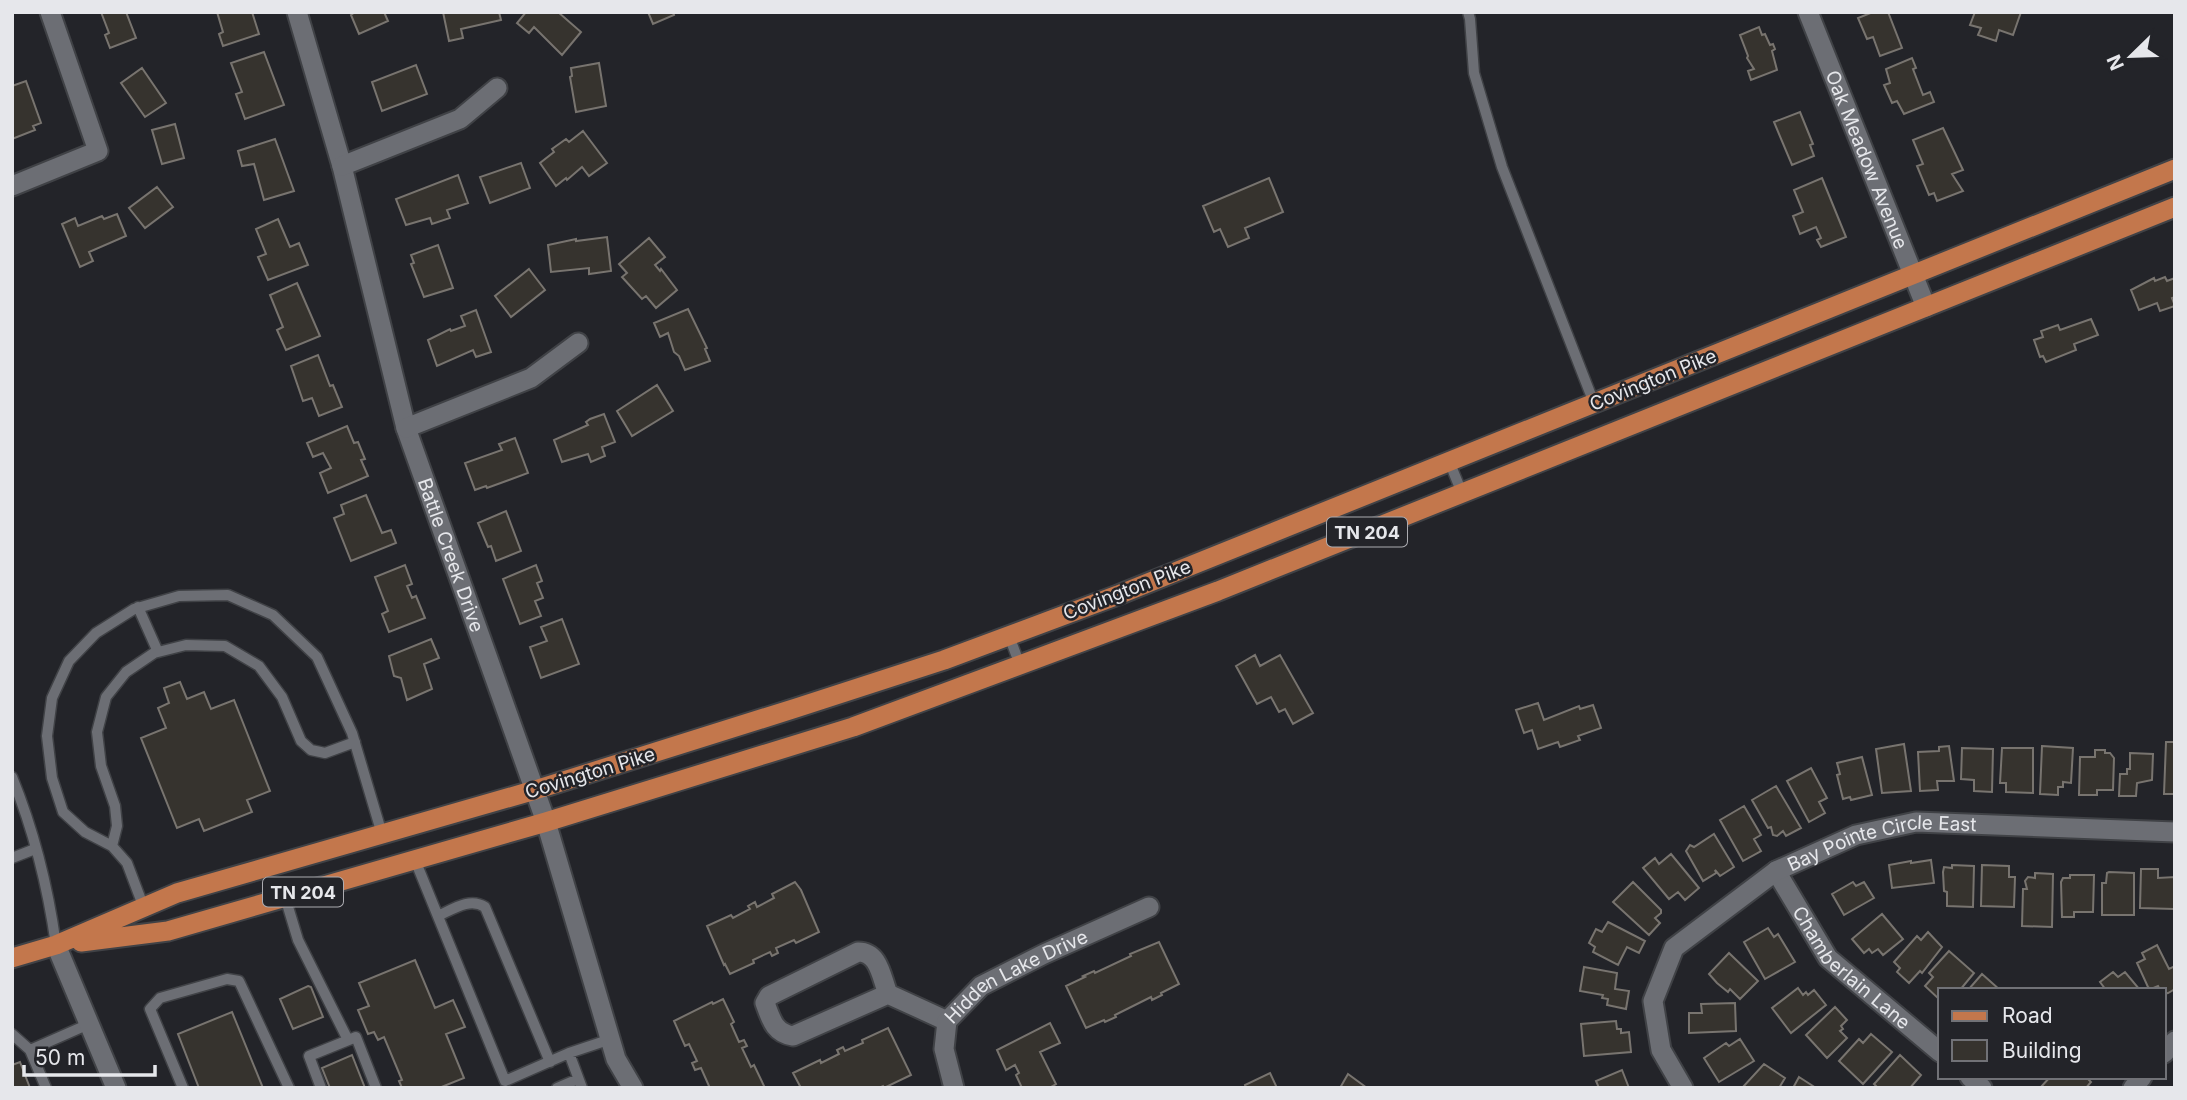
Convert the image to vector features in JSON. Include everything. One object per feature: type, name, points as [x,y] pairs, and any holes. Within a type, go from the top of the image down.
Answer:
[{"type":"main road","name":"Covington Pike","points":[[12,958],[56,945],[177,893],[535,790],[944,660],[1118,595],[2175,169]]},
{"type":"main road","name":"Covington Pike","points":[[56,945],[168,931],[546,822],[853,727],[1218,591],[2175,207]]},
{"type":"street","points":[[12,186],[98,151],[50,12]]},
{"type":"street","name":"Battle Creek Drive","points":[[297,12],[342,166],[406,428],[546,822],[617,1059],[633,1088]]},
{"type":"street","name":"Oak Meadow Avenue","points":[[1808,12],[1926,307]]},
{"type":"street","points":[[342,166],[460,119],[497,88]]},
{"type":"street","points":[[406,428],[531,379],[578,343]]},
{"type":"street","name":"Bay Pointe Circle East","points":[[1683,1088],[1661,1050],[1653,1002],[1674,948],[1776,871],[1856,835],[1916,822],[2175,832]]},
{"type":"street","name":"Chamberlain Lane","points":[[1776,871],[1828,958],[1938,1050]]},
{"type":"street","name":"Hidden Lake Drive","points":[[949,1086],[944,1049],[947,1021],[981,986],[1044,954],[1149,907]]},
{"type":"street","points":[[56,945],[116,1088]]},
{"type":"street","points":[[888,994],[793,1036],[774,1027],[765,1003],[769,996],[858,952],[868,952],[874,957],[888,994],[947,1021]]},
{"type":"lane","points":[[1468,12],[1474,73],[1502,167],[1594,403]]},
{"type":"lane","points":[[1449,461],[1462,493]]},
{"type":"lane","points":[[144,908],[127,863],[112,846],[85,832],[63,811],[52,778],[47,736],[52,698],[69,661],[96,633],[138,607],[179,596],[228,595],[273,615],[317,657],[355,742],[382,834]]},
{"type":"lane","points":[[138,607],[158,652]]},
{"type":"lane","points":[[1009,636],[1020,666]]},
{"type":"lane","points":[[112,846],[117,826],[115,806],[101,766],[97,732],[106,697],[126,672],[158,652],[186,645],[225,646],[259,666],[282,697],[302,741],[312,750],[325,753],[355,742]]},
{"type":"lane","points":[[12,777],[28,815],[56,945]]},
{"type":"lane","points":[[12,858],[35,849]]},
{"type":"lane","points":[[415,860],[506,1084],[569,1053],[611,1039]]},
{"type":"lane","points":[[285,897],[299,940],[348,1040]]},
{"type":"lane","points":[[438,916],[470,902],[477,902],[485,907],[550,1062]]},
{"type":"lane","points":[[183,1088],[149,1009],[160,998],[227,979],[239,981],[289,1088]]},
{"type":"lane","points":[[30,1050],[89,1024]]},
{"type":"lane","points":[[12,1034],[30,1050],[46,1088]]},
{"type":"lane","points":[[321,1088],[309,1056],[356,1037],[376,1088]]},
{"type":"lane","points":[[557,1088],[580,1083],[569,1053]]},
{"type":"building","points":[[101,12],[126,12],[136,38],[110,48],[105,35],[109,33]]},
{"type":"building","points":[[217,12],[252,12],[259,34],[223,46],[219,34],[223,32]]},
{"type":"building","points":[[355,12],[384,12],[388,21],[359,34],[351,15]]},
{"type":"building","points":[[443,12],[499,12],[501,20],[461,29],[463,38],[449,41]]},
{"type":"building","points":[[526,12],[558,12],[581,32],[562,55],[534,27],[529,33],[517,23]]},
{"type":"building","points":[[648,12],[673,12],[674,15],[653,24]]},
{"type":"building","points":[[1873,12],[1888,12],[1902,48],[1880,56],[1873,37],[1867,39],[1858,18]]},
{"type":"building","points":[[1975,12],[2021,12],[2013,35],[1999,30],[1996,41],[1978,35],[1981,28],[1970,25]]},
{"type":"building","points":[[1759,27],[1770,45],[1773,44],[1777,70],[1751,80],[1748,71],[1754,69],[1747,58],[1740,35]]},
{"type":"building","points":[[264,52],[284,105],[245,119],[236,94],[242,92],[231,63]]},
{"type":"building","points":[[1912,58],[1916,68],[1913,69],[1923,95],[1930,92],[1934,102],[1904,114],[1897,101],[1892,103],[1884,85],[1890,83],[1886,69]]},
{"type":"building","points":[[599,63],[606,106],[576,112],[571,68]]},
{"type":"building","points":[[416,65],[427,94],[382,111],[372,82]]},
{"type":"building","points":[[142,68],[166,103],[145,117],[121,83]]},
{"type":"building","points":[[26,81],[41,123],[33,126],[35,130],[12,139],[12,86]]},
{"type":"building","points":[[1800,112],[1813,144],[1810,145],[1814,156],[1792,165],[1774,122]]},
{"type":"building","points":[[175,124],[184,158],[162,164],[152,130]]},
{"type":"building","points":[[1943,128],[1963,170],[1952,174],[1963,191],[1937,201],[1934,193],[1929,195],[1917,166],[1923,164],[1913,140]]},
{"type":"building","points":[[583,131],[607,163],[589,176],[582,167],[556,186],[540,163],[554,152],[552,149],[566,139],[569,142]]},
{"type":"building","points":[[275,139],[294,191],[264,200],[254,164],[242,166],[238,151]]},
{"type":"building","points":[[521,163],[530,188],[490,203],[480,177]]},
{"type":"building","points":[[458,175],[468,203],[447,210],[450,218],[432,224],[430,218],[406,225],[396,199]]},
{"type":"building","points":[[1269,178],[1283,212],[1245,228],[1249,238],[1228,247],[1220,229],[1214,232],[1203,206]]},
{"type":"building","points":[[1822,178],[1846,237],[1821,247],[1817,240],[1821,238],[1816,227],[1800,234],[1793,216],[1803,212],[1794,190]]},
{"type":"building","points":[[157,187],[173,207],[145,228],[129,208]]},
{"type":"building","points":[[117,214],[126,236],[89,252],[93,261],[80,267],[62,224],[75,218],[78,226],[102,216],[104,219]]},
{"type":"building","points":[[278,219],[290,247],[299,243],[308,265],[268,280],[258,257],[266,254],[256,229]]},
{"type":"building","points":[[607,237],[611,271],[589,274],[589,268],[551,272],[548,245],[576,239]]},
{"type":"building","points":[[649,238],[665,257],[655,265],[677,290],[656,308],[646,296],[642,299],[622,277],[627,273],[619,264]]},
{"type":"building","points":[[438,245],[453,288],[424,297],[411,264],[414,263],[411,255]]},
{"type":"building","points":[[529,269],[545,290],[511,317],[495,296]]},
{"type":"building","points":[[2165,277],[2167,281],[2175,278],[2175,297],[2172,298],[2175,306],[2160,311],[2157,303],[2139,310],[2131,290],[2154,278],[2155,281]]},
{"type":"building","points":[[297,283],[320,336],[286,350],[277,330],[283,327],[270,295]]},
{"type":"building","points":[[688,309],[707,348],[705,349],[710,361],[685,370],[679,356],[674,352],[668,333],[660,337],[654,323]]},
{"type":"building","points":[[476,310],[491,352],[476,357],[473,350],[437,366],[428,340],[450,329],[451,331],[465,326],[461,316]]},
{"type":"building","points":[[2091,319],[2098,335],[2074,344],[2076,350],[2046,362],[2043,356],[2040,357],[2034,340],[2043,337],[2041,331],[2058,325],[2060,330]]},
{"type":"building","points":[[318,355],[342,407],[319,416],[312,398],[303,401],[291,366]]},
{"type":"building","points":[[657,385],[673,411],[632,436],[617,411]]},
{"type":"building","points":[[604,414],[615,442],[602,447],[605,456],[591,462],[588,454],[562,462],[554,440],[588,425],[586,422],[590,419]]},
{"type":"building","points":[[347,426],[354,443],[358,442],[365,459],[361,460],[368,476],[328,493],[320,473],[331,468],[323,453],[313,457],[307,443]]},
{"type":"building","points":[[515,438],[528,473],[475,490],[465,463],[502,450],[499,444]]},
{"type":"building","points":[[366,495],[382,533],[391,530],[396,543],[351,561],[334,518],[344,514],[341,505]]},
{"type":"building","points":[[506,511],[521,551],[496,561],[478,523]]},
{"type":"building","points":[[405,565],[412,584],[407,586],[412,598],[416,596],[425,618],[389,632],[382,614],[388,611],[375,577]]},
{"type":"building","points":[[536,565],[542,581],[537,583],[543,598],[535,601],[541,616],[520,624],[503,579]]},
{"type":"building","points":[[562,619],[579,664],[541,678],[530,647],[547,641],[541,627]]},
{"type":"building","points":[[431,639],[439,658],[424,664],[432,689],[407,700],[401,678],[394,676],[389,656]]},
{"type":"building","points":[[1255,655],[1260,666],[1280,655],[1313,713],[1293,724],[1285,709],[1279,712],[1271,697],[1257,704],[1236,666]]},
{"type":"building","points":[[180,682],[187,699],[204,692],[211,709],[234,700],[270,791],[247,800],[252,812],[204,831],[199,819],[177,828],[141,738],[166,728],[158,708],[169,703],[164,688]]},
{"type":"building","points":[[1538,703],[1544,720],[1579,706],[1580,709],[1593,705],[1601,728],[1578,736],[1580,740],[1560,747],[1558,742],[1538,749],[1532,730],[1524,733],[1516,710]]},
{"type":"building","points":[[2166,742],[2175,742],[2175,794],[2164,794]]},
{"type":"building","points":[[1904,744],[1911,791],[1882,793],[1876,749]]},
{"type":"building","points":[[1949,746],[1954,781],[1937,781],[1938,790],[1920,791],[1918,752],[1939,751],[1939,747]]},
{"type":"building","points":[[2042,746],[2073,748],[2071,783],[2063,782],[2063,787],[2058,787],[2058,795],[2040,794]]},
{"type":"building","points":[[1962,748],[1993,749],[1992,792],[1974,791],[1974,780],[1961,779]]},
{"type":"building","points":[[2002,748],[2033,748],[2033,793],[2006,792],[2006,783],[2000,783]]},
{"type":"building","points":[[2095,750],[2105,750],[2105,753],[2110,753],[2114,758],[2113,790],[2097,790],[2097,795],[2079,795],[2080,757],[2095,757]]},
{"type":"building","points":[[2130,753],[2153,754],[2152,780],[2137,783],[2136,796],[2119,796],[2120,774],[2127,774],[2127,769],[2130,769]]},
{"type":"building","points":[[1862,757],[1872,795],[1843,799],[1837,763]]},
{"type":"building","points":[[1811,768],[1827,798],[1819,802],[1825,813],[1809,822],[1787,781]]},
{"type":"building","points":[[1776,786],[1801,828],[1786,836],[1783,831],[1777,836],[1773,835],[1771,827],[1768,828],[1752,800]]},
{"type":"building","points":[[1744,806],[1761,835],[1754,839],[1761,851],[1743,861],[1720,820]]},
{"type":"building","points":[[1714,834],[1734,867],[1720,876],[1715,870],[1716,873],[1703,881],[1686,851],[1690,845],[1694,847]]},
{"type":"building","points":[[1671,854],[1699,888],[1685,900],[1678,892],[1669,899],[1643,868],[1655,858],[1659,864]]},
{"type":"building","points":[[1931,860],[1934,883],[1892,888],[1889,865]]},
{"type":"building","points":[[1952,865],[1974,866],[1973,907],[1947,906],[1943,872],[1944,867],[1952,868]]},
{"type":"building","points":[[1982,865],[2009,866],[2009,877],[2015,877],[2014,907],[1981,906]]},
{"type":"building","points":[[2141,869],[2158,869],[2158,878],[2175,877],[2174,909],[2140,908]]},
{"type":"building","points":[[2109,872],[2134,873],[2134,915],[2102,915],[2102,883],[2106,883]]},
{"type":"building","points":[[2035,873],[2053,874],[2052,927],[2022,926],[2023,889],[2027,889],[2025,881],[2028,877],[2035,878]]},
{"type":"building","points":[[2070,875],[2094,875],[2093,912],[2074,912],[2074,917],[2062,917],[2061,882],[2063,878],[2070,878]]},
{"type":"building","points":[[795,882],[819,932],[796,943],[794,940],[776,948],[778,953],[772,956],[770,952],[730,974],[707,926],[731,915],[733,918],[750,909],[748,906],[755,902],[757,907],[774,898],[772,894]]},
{"type":"building","points":[[1633,882],[1661,910],[1655,918],[1660,923],[1649,935],[1613,902]]},
{"type":"building","points":[[1853,882],[1856,886],[1864,882],[1874,898],[1844,915],[1832,894]]},
{"type":"building","points":[[1882,914],[1903,939],[1883,955],[1878,949],[1872,953],[1869,949],[1864,953],[1852,939]]},
{"type":"building","points":[[1608,922],[1645,941],[1639,953],[1627,947],[1618,965],[1593,952],[1595,947],[1589,943],[1596,929],[1602,932]]},
{"type":"building","points":[[1768,928],[1774,937],[1778,934],[1795,962],[1765,979],[1744,942]]},
{"type":"building","points":[[1928,932],[1942,947],[1922,973],[1920,971],[1909,983],[1897,972],[1900,968],[1894,962],[1917,936],[1921,940]]},
{"type":"building","points":[[1159,942],[1179,984],[1152,1000],[1151,997],[1115,1015],[1116,1017],[1086,1028],[1066,986]]},
{"type":"building","points":[[2157,945],[2169,969],[2175,966],[2175,989],[2166,994],[2166,988],[2148,987],[2137,963],[2145,959],[2142,953]]},
{"type":"building","points":[[1949,951],[1974,973],[1962,988],[1938,988],[1938,998],[1925,986],[1933,977],[1929,973]]},
{"type":"building","points":[[1729,953],[1758,981],[1740,999],[1709,974]]},
{"type":"building","points":[[415,960],[435,1008],[453,1000],[465,1027],[446,1034],[464,1078],[439,1088],[402,1088],[399,1081],[402,1080],[384,1037],[378,1040],[374,1032],[368,1034],[358,1010],[369,1006],[359,983]]},
{"type":"building","points":[[1584,967],[1617,973],[1615,989],[1629,991],[1626,1009],[1607,1005],[1608,999],[1602,998],[1603,995],[1580,991]]},
{"type":"building","points":[[2113,972],[2118,977],[2125,972],[2138,988],[2104,988],[2100,982]]},
{"type":"building","points":[[1982,974],[1998,988],[1970,988]]},
{"type":"building","points":[[311,987],[323,1017],[293,1029],[280,999]]},
{"type":"building","points":[[1798,988],[1803,995],[1814,990],[1826,1005],[1791,1033],[1772,1008]]},
{"type":"building","points":[[723,999],[734,1022],[731,1024],[739,1042],[744,1040],[747,1046],[742,1048],[765,1088],[706,1088],[709,1086],[701,1068],[695,1070],[692,1063],[697,1061],[689,1044],[685,1046],[674,1021]]},
{"type":"building","points":[[1735,1003],[1736,1031],[1689,1033],[1689,1013],[1702,1013],[1701,1004]]},
{"type":"building","points":[[1835,1007],[1847,1020],[1840,1031],[1847,1038],[1827,1058],[1806,1035]]},
{"type":"building","points":[[232,1012],[263,1088],[199,1088],[178,1034]]},
{"type":"building","points":[[1616,1021],[1617,1029],[1621,1029],[1621,1033],[1629,1032],[1631,1052],[1584,1056],[1581,1024]]},
{"type":"building","points":[[1050,1023],[1060,1043],[1040,1052],[1056,1084],[1049,1088],[1022,1088],[1015,1065],[1006,1070],[997,1050]]},
{"type":"building","points":[[888,1028],[911,1075],[884,1088],[801,1088],[793,1073],[820,1060],[821,1063],[839,1054],[837,1050],[843,1047],[845,1051]]},
{"type":"building","points":[[1871,1034],[1892,1052],[1863,1084],[1839,1061],[1859,1039],[1863,1043]]},
{"type":"building","points":[[1740,1039],[1754,1061],[1719,1082],[1704,1058],[1726,1043],[1729,1046]]},
{"type":"building","points":[[352,1055],[365,1088],[330,1088],[322,1068]]},
{"type":"building","points":[[1900,1055],[1921,1075],[1910,1088],[1878,1088],[1874,1084]]},
{"type":"building","points":[[20,1062],[30,1088],[12,1088],[12,1065]]},
{"type":"building","points":[[1764,1064],[1785,1078],[1779,1088],[1742,1088]]},
{"type":"building","points":[[1622,1070],[1629,1088],[1599,1088],[1596,1081]]},
{"type":"building","points":[[1270,1073],[1277,1088],[1246,1088],[1245,1085]]},
{"type":"building","points":[[1348,1074],[1367,1088],[1340,1088]]},
{"type":"building","points":[[1799,1077],[1816,1088],[1793,1088]]},
{"type":"building","points":[[2048,1079],[2088,1079],[2091,1082],[2086,1088],[2040,1088]]}]
